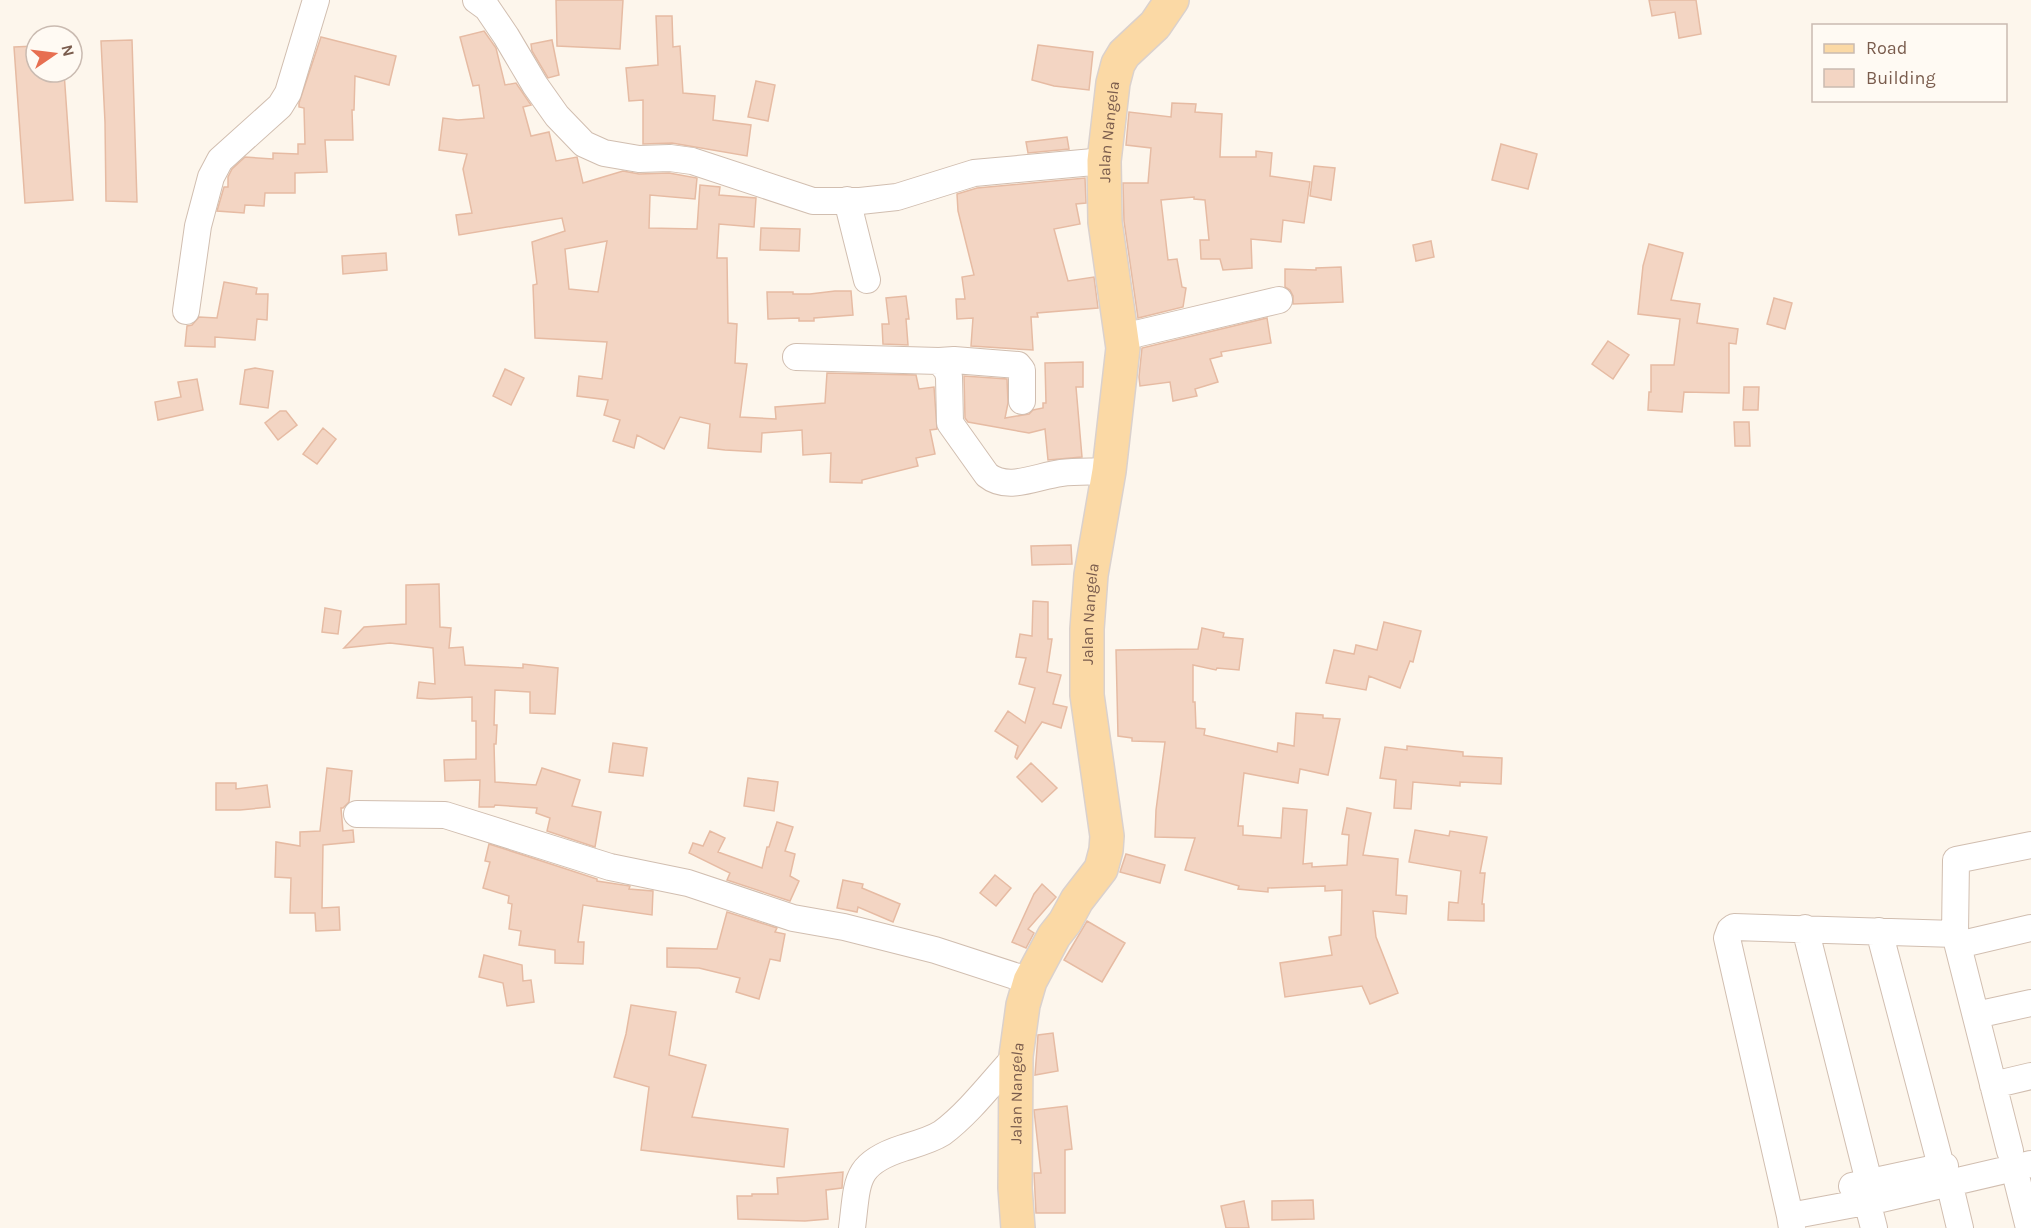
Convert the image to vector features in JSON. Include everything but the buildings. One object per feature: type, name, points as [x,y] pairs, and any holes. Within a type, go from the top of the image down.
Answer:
[{"type":"main road","name":"Jalan Nangela","points":[[1018,1228],[1015,1188],[1016,1056],[1023,1005],[1030,981],[1077,900],[1101,869],[1106,850],[1107,836],[1087,684],[1087,629],[1091,575],[1109,471],[1122,370],[1123,337],[1106,222],[1104,161],[1113,83],[1118,64],[1124,54],[1155,25],[1172,0]]},
{"type":"street","points":[[186,311],[198,226],[211,177],[220,160],[280,106],[288,93],[316,0]]},
{"type":"street","points":[[486,2],[535,85],[557,116],[584,144],[615,155],[639,159],[680,159],[813,201],[897,197],[974,173],[1104,161]]},
{"type":"street","points":[[847,201],[867,280]]},
{"type":"street","points":[[1123,337],[1280,300]]},
{"type":"street","points":[[796,357],[954,360],[1018,365],[1022,370],[1022,401]]},
{"type":"street","points":[[939,361],[947,370],[951,386],[950,423],[991,479],[1028,480],[1074,471],[1109,471]]},
{"type":"street","points":[[357,814],[445,814],[610,867],[688,883],[793,918],[844,927],[935,950],[1030,981]]},
{"type":"street","points":[[2029,1228],[2022,1157],[1994,1086],[1956,939],[1956,860],[2031,845]]},
{"type":"street","points":[[2022,1157],[1868,1192],[1790,1215],[1727,938],[1734,927],[1879,931],[1956,939],[2031,928]]},
{"type":"street","points":[[1805,928],[1868,1192],[1874,1228]]},
{"type":"street","points":[[1879,931],[1960,1228]]},
{"type":"street","points":[[1976,1015],[2031,1003]]},
{"type":"street","points":[[852,1228],[862,1171],[873,1160],[940,1134],[1016,1056]]},
{"type":"street","points":[[1994,1086],[2031,1076]]}]
